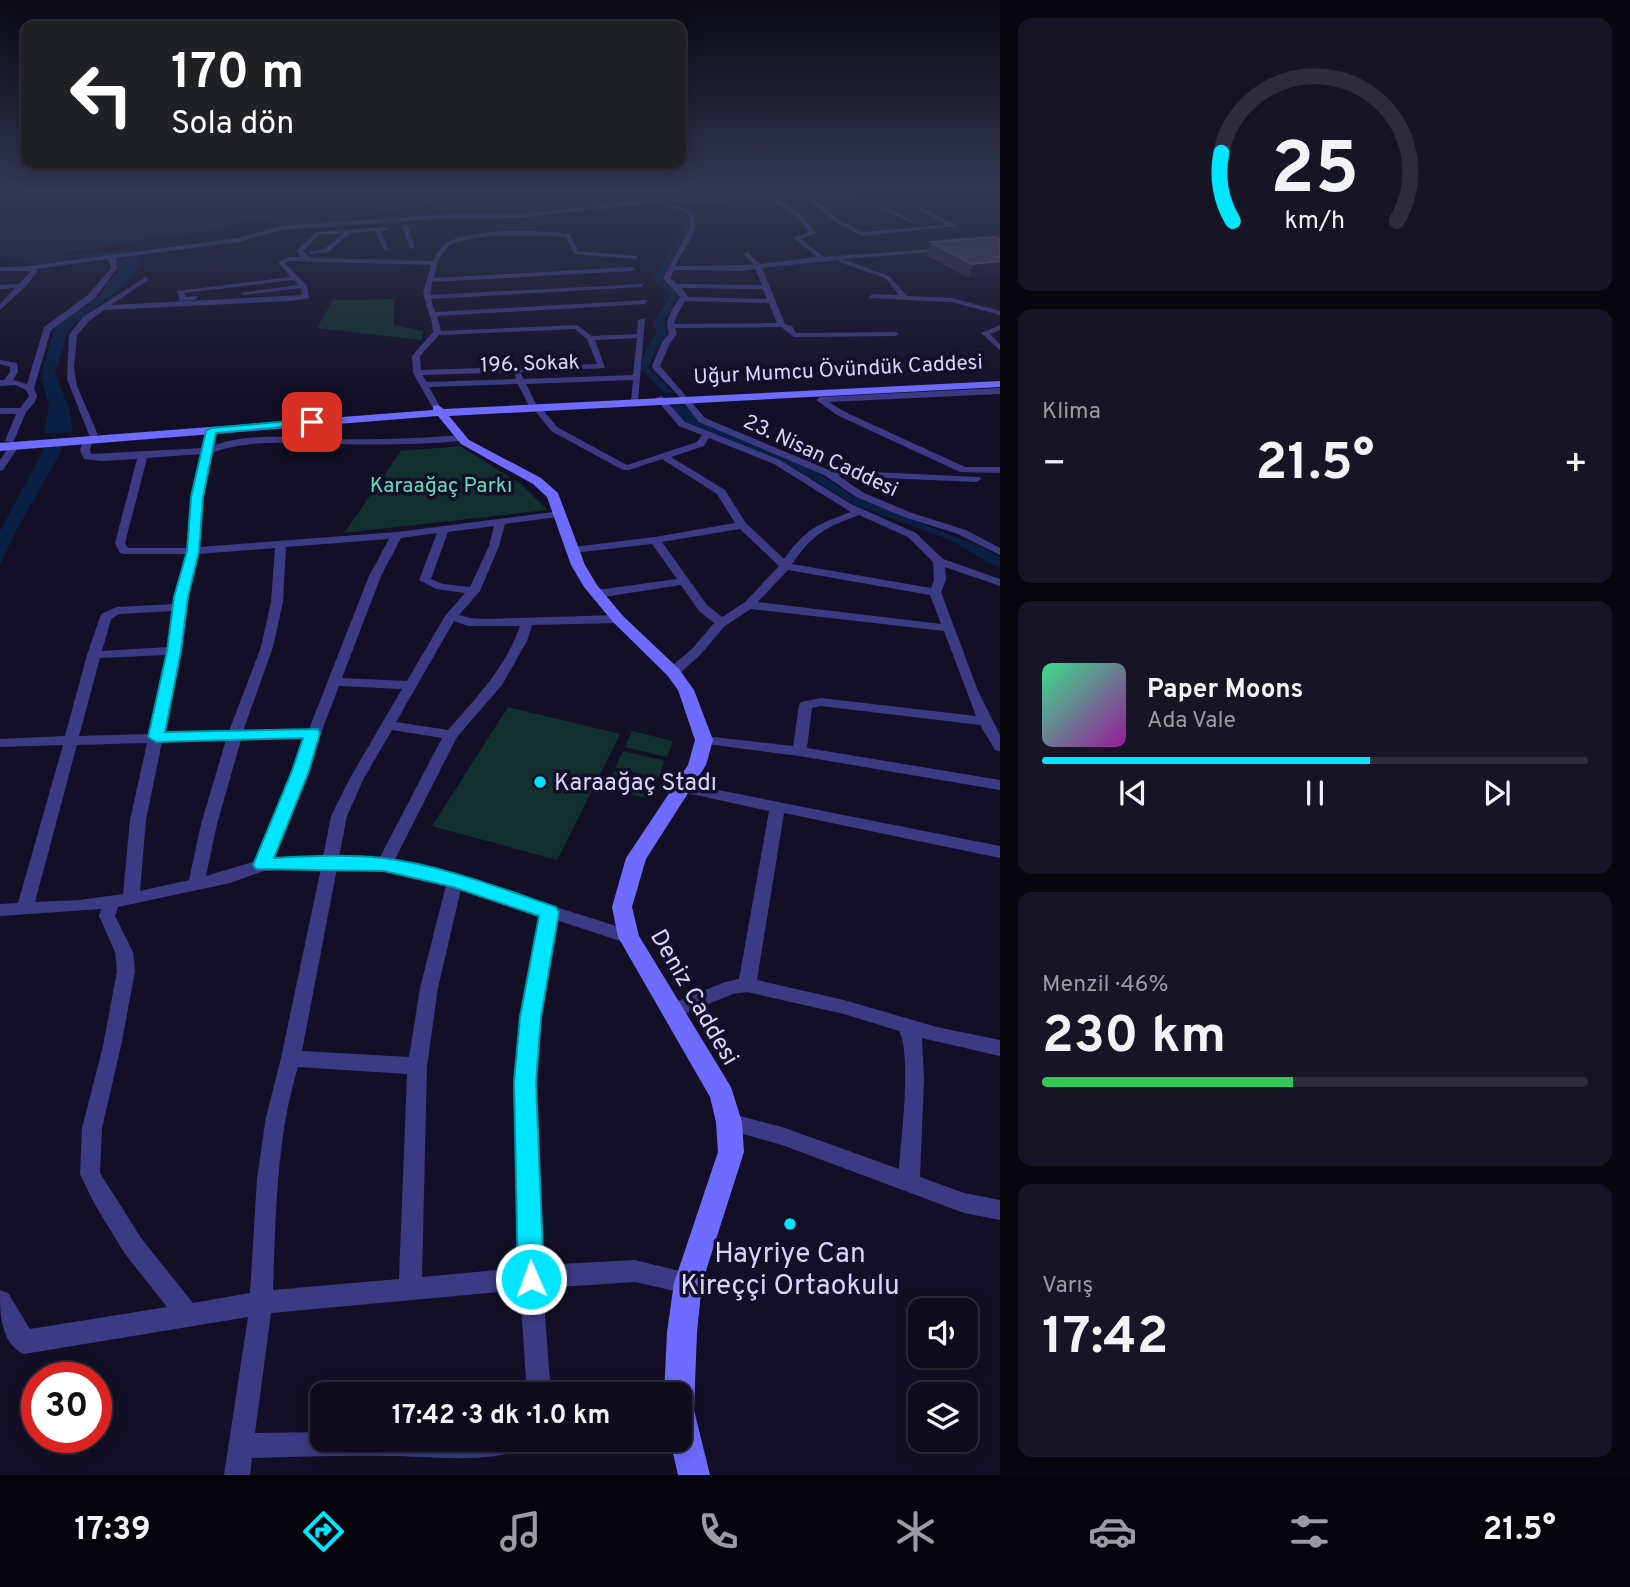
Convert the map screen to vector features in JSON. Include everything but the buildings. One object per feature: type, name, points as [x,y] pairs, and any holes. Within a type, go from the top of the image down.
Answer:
[{"type":"street","points":[[0,279],[29,268],[101,258]]},
{"type":"street","points":[[0,468],[6,444],[22,411],[31,402],[33,396],[30,388],[47,329],[91,297],[114,268],[113,259],[110,258]]},
{"type":"street","points":[[103,307],[290,299],[306,296],[304,286],[281,262],[295,258]]},
{"type":"street","points":[[334,258],[433,264]]},
{"type":"street","points":[[438,258],[433,264],[428,297],[439,327],[416,356],[416,373],[437,410],[460,438],[537,481],[553,496],[578,565],[618,619],[673,672],[686,690],[704,740],[799,751],[1000,785]]},
{"type":"street","points":[[677,258],[666,278],[682,292],[683,299],[772,301]]},
{"type":"street","points":[[751,258],[759,267],[782,325]]},
{"type":"street","points":[[672,268],[759,267],[822,258],[846,258]]},
{"type":"street","points":[[833,259],[887,277],[904,297]]},
{"type":"street","points":[[1,306],[36,271],[29,268]]},
{"type":"street","points":[[430,279],[632,269]]},
{"type":"street","points":[[577,306],[585,272]]},
{"type":"street","points":[[297,278],[180,291],[183,299],[304,286]]},
{"type":"street","points":[[0,279],[23,286]]},
{"type":"street","points":[[146,279],[103,307],[77,327],[73,335],[75,345],[70,361],[71,380],[91,438],[85,450],[87,457],[207,451],[226,444],[259,440],[408,443],[460,438]]},
{"type":"street","points":[[428,297],[641,285]]},
{"type":"street","points":[[676,286],[767,287]]},
{"type":"street","points":[[872,296],[952,300],[1000,313]]},
{"type":"street","name":"23. Nisan Caddesi","points":[[683,299],[671,318],[673,334],[666,342],[656,366],[673,400],[702,420],[827,473],[860,495],[908,515],[962,532],[1000,552]]},
{"type":"street","points":[[434,314],[645,302]]},
{"type":"street","points":[[635,400],[642,320]]},
{"type":"street","points":[[670,326],[782,325],[789,328],[794,335],[808,337],[895,334]]},
{"type":"street","name":"196. Sokak","points":[[436,333],[577,327],[590,338],[602,366],[514,369]]},
{"type":"street","points":[[1000,327],[985,333],[1000,348]]},
{"type":"street","name":"196. Sokak","points":[[590,338],[640,336]]},
{"type":"street","points":[[0,362],[14,365],[14,372],[4,382]]},
{"type":"street","points":[[416,373],[514,369],[534,406],[554,429],[626,468],[701,444],[707,434]]},
{"type":"street","name":"196. Sokak","points":[[425,385],[636,377]]},
{"type":"street","points":[[4,382],[22,383],[30,388]]},
{"type":"street","name":"Uğur Mumcu Övündük Caddesi","points":[[91,438],[437,410],[1000,382]]},
{"type":"street","points":[[1000,391],[820,400],[840,413],[963,470],[1000,470]]},
{"type":"street","points":[[673,400],[682,424],[777,462],[859,512],[912,534],[939,561],[1000,583]]},
{"type":"street","name":"Uğur Mumcu Övündük Caddesi","points":[[534,406],[673,400]]},
{"type":"street","name":"Uğur Mumcu Övündük Caddesi","points":[[6,444],[211,431],[437,410]]},
{"type":"street","points":[[0,411],[22,411]]},
{"type":"street","points":[[188,1316],[133,1246],[90,1174],[92,1128],[112,1046],[126,971],[124,952],[107,916],[121,900],[156,737],[174,651],[179,607],[193,551],[197,497],[211,431]]},
{"type":"street","points":[[143,454],[120,545],[124,551],[193,551],[397,535],[561,514]]},
{"type":"street","points":[[664,457],[721,492],[742,525],[785,566],[935,592]]},
{"type":"street","points":[[827,473],[1000,478]]},
{"type":"street","points":[[673,672],[696,652],[721,623],[749,606],[785,566],[806,537],[819,527],[859,512]]},
{"type":"street","points":[[237,1475],[261,1303],[266,1206],[281,1086],[291,1058],[339,816],[357,778],[451,615],[474,591],[494,546],[500,522]]},
{"type":"street","points":[[573,551],[742,525]]},
{"type":"street","points":[[443,529],[425,580],[439,587],[474,591]]},
{"type":"street","points":[[262,865],[375,576],[397,535]]},
{"type":"street","points":[[655,540],[703,608],[721,623]]},
{"type":"street","points":[[196,885],[208,824],[267,647],[277,602],[281,544]]},
{"type":"street","points":[[939,561],[940,580],[935,592],[983,721],[1000,747]]},
{"type":"street","points":[[597,594],[685,581]]},
{"type":"street","points":[[749,606],[948,628]]},
{"type":"street","points":[[24,908],[105,617],[108,614],[179,607]]},
{"type":"street","points":[[451,615],[468,621],[618,619]]},
{"type":"street","points":[[384,864],[452,735],[495,685],[521,641],[527,622]]},
{"type":"street","points":[[93,655],[174,651]]},
{"type":"street","points":[[332,682],[411,685]]},
{"type":"street","points":[[799,751],[806,705],[821,702],[983,721]]},
{"type":"street","points":[[389,725],[452,735]]},
{"type":"street","points":[[0,743],[312,733]]},
{"type":"street","name":"Deniz Caddesi","points":[[680,1382],[688,1283],[731,1152],[729,1122],[722,1095],[629,937],[622,907],[636,858],[697,765],[704,740]]},
{"type":"street","points":[[683,788],[1000,852]]},
{"type":"street","points":[[747,985],[778,809]]},
{"type":"street","points":[[0,911],[121,900],[230,877],[262,865],[331,862],[384,864],[455,881],[629,937]]},
{"type":"street","points":[[410,1290],[417,1066],[429,988],[455,881]]},
{"type":"street","points":[[538,1382],[531,1279],[525,1082],[530,1017],[549,912]]},
{"type":"street","points":[[674,1010],[731,987],[747,985],[844,1007],[937,1035],[1000,1048]]},
{"type":"street","points":[[905,1025],[913,1039],[914,1079],[909,1182]]},
{"type":"street","points":[[291,1058],[417,1066]]},
{"type":"street","points":[[729,1122],[782,1136],[964,1203],[1000,1210]]},
{"type":"street","points":[[0,1301],[24,1342],[261,1303],[593,1272],[635,1271],[688,1283]]},
{"type":"street","points":[[240,1446],[310,1446]]},
{"type":"street","name":"Deniz Caddesi","points":[[689,1452],[694,1475]]},
{"type":"green space","points":[[394,299],[394,325],[423,331],[421,340],[317,328],[333,300]]},
{"type":"green space","name":"Karaağaç Parkı","points":[[460,446],[521,484],[547,510],[344,533],[401,451]]},
{"type":"green space","points":[[508,707],[620,734],[557,860],[432,826]]},
{"type":"green space","points":[[632,731],[673,741],[667,757],[625,747]]},
{"type":"green space","points":[[623,751],[665,761],[658,778],[615,768]]},
{"type":"green space","points":[[614,771],[657,781],[650,799],[606,788]]},
{"type":"water","points":[[13,258],[108,258],[46,264]]},
{"type":"water","points":[[122,258],[142,258],[138,269],[120,289],[73,325],[67,334],[55,373],[70,411],[73,432],[44,434],[49,407],[41,376],[55,326],[103,292],[104,286],[117,273]]},
{"type":"water","points":[[665,258],[675,258],[661,277],[663,283],[673,288],[679,296],[663,322],[667,335],[656,348],[648,368],[674,393],[664,393],[640,368],[647,347],[657,334],[653,323],[671,294],[652,279]]},
{"type":"water","points":[[681,403],[700,421],[816,471],[852,496],[981,547],[1000,558],[1000,569],[950,540],[855,505],[791,466],[687,423],[666,404]]},
{"type":"water","points":[[66,443],[16,531],[0,565],[0,531],[46,445]]},
{"type":"place","name":"Karaağaç Stadı","points":[[540,782]]},
{"type":"place","name":"Hayriye Can Kireççi Ortaokulu","points":[[790,1224]]},
{"type":"route","points":[[312,422],[211,431],[197,497],[193,551],[181,597],[174,651],[156,737],[312,733],[301,771],[262,865],[331,862],[384,864],[455,881],[549,912],[530,1017],[525,1082],[531,1279]]}]
